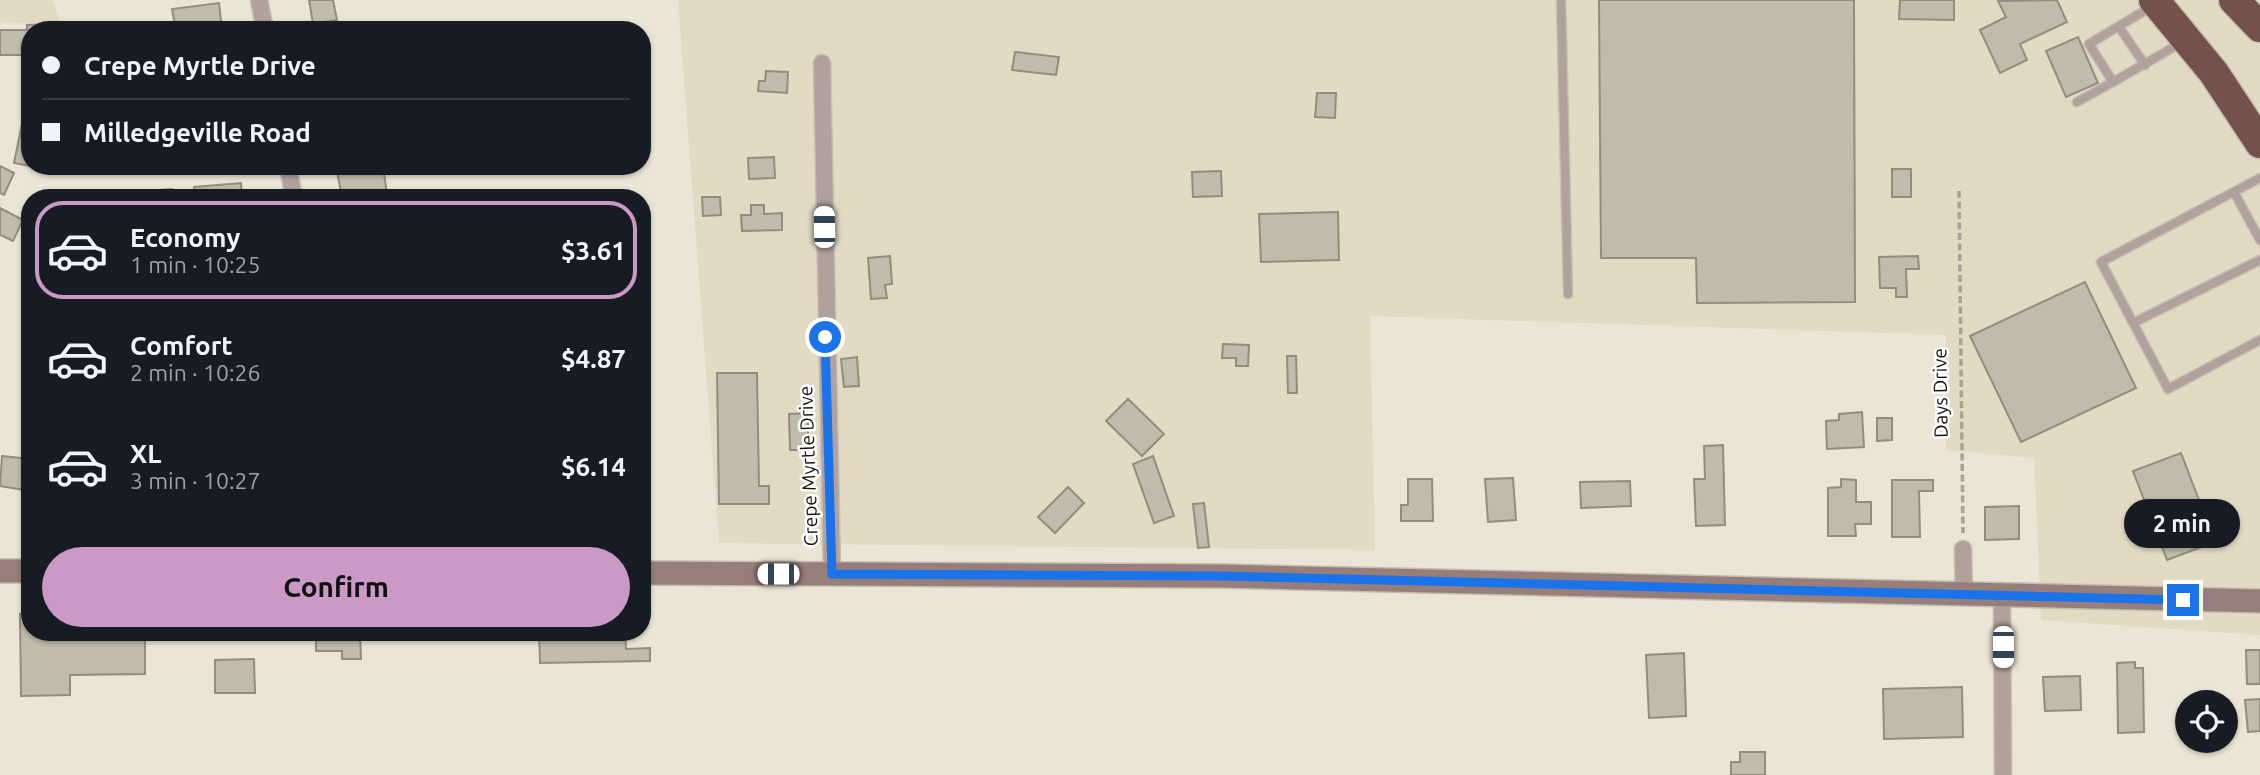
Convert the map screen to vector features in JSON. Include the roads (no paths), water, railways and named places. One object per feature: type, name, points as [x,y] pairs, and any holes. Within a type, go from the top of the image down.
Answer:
[{"type":"highway","points":[[2234,0],[2259,23]]},
{"type":"highway","points":[[2155,2],[2220,81],[2260,143]]},
{"type":"street","points":[[260,0],[264,21]]},
{"type":"street","name":"Crepe Myrtle Drive","points":[[822,63],[832,574]]},
{"type":"street","points":[[1963,549],[1964,595]]},
{"type":"street","points":[[0,571],[21,571]]},
{"type":"street","points":[[651,573],[1221,576],[2260,601]]},
{"type":"street","points":[[2002,596],[2003,775]]},
{"type":"lane","points":[[1562,0],[1569,294]]},
{"type":"lane","points":[[2113,82],[2089,44],[2155,2]]},
{"type":"lane","points":[[2119,27],[2145,65]]},
{"type":"lane","points":[[2077,102],[2186,39]]},
{"type":"lane","points":[[2260,178],[2101,262],[2168,389],[2260,340]]},
{"type":"lane","points":[[2234,192],[2260,240]]},
{"type":"lane","points":[[2133,323],[2260,260]]}]
